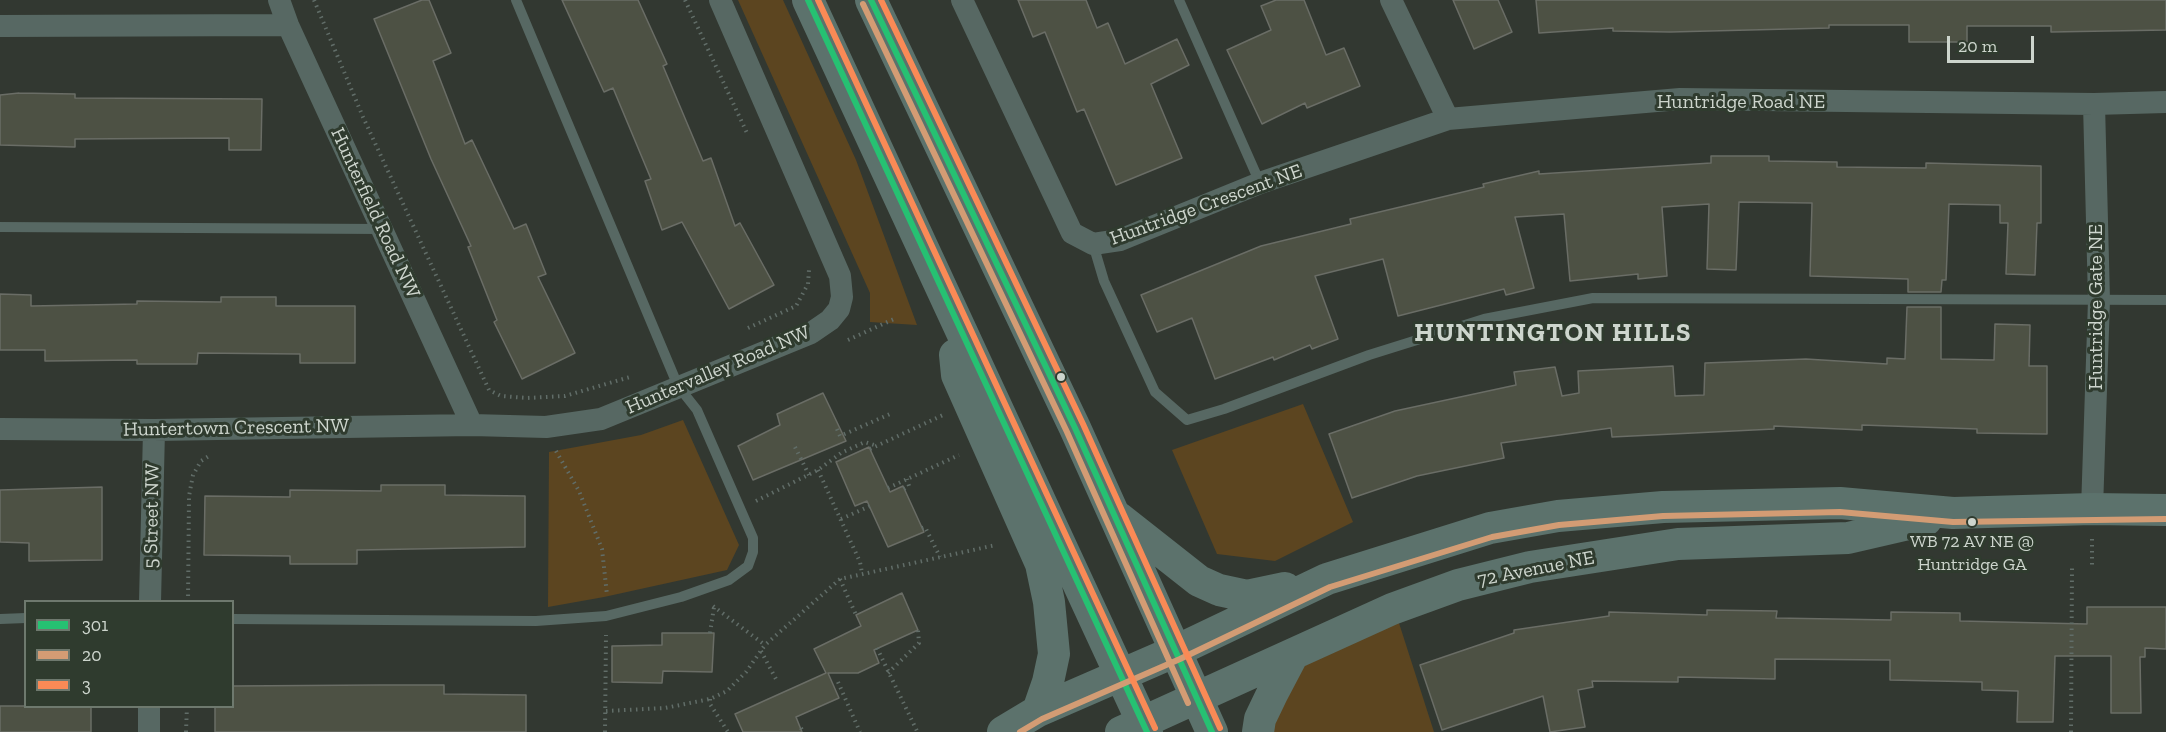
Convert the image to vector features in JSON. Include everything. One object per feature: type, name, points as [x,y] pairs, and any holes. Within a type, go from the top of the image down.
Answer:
[{"type":"main road","points":[[808,0],[952,315],[1123,676],[1137,729]]},
{"type":"main road","points":[[871,0],[1115,515],[1212,732]]},
{"type":"main road","points":[[952,315],[957,375],[1041,564],[1054,654],[1038,711]]},
{"type":"main road","name":"72 Avenue NE","points":[[1003,732],[1038,711],[1123,676],[1326,579],[1490,528],[1558,516],[1663,507],[1840,503],[1953,513],[2092,509],[2166,510]]},
{"type":"main road","name":"72 Avenue NE","points":[[1137,729],[1197,698],[1392,609],[1458,585],[1530,567],[1678,544],[1848,538],[1953,513]]},
{"type":"main road","points":[[1115,515],[1199,581],[1219,590],[1247,596],[1326,579]]},
{"type":"main road","points":[[1258,732],[1264,711],[1292,656]]},
{"type":"street","name":"Hunterfield Road NW","points":[[279,0],[288,25],[472,425]]},
{"type":"street","name":"Huntervalley Road NW","points":[[472,425],[546,427],[601,419],[811,333],[833,316],[842,297],[840,276],[720,0]]},
{"type":"street","name":"Huntridge Crescent NE","points":[[962,0],[1072,233],[1094,244],[1120,240],[1260,183],[1448,119]]},
{"type":"street","points":[[1391,0],[1448,119]]},
{"type":"street","points":[[0,26],[288,25]]},
{"type":"street","name":"Huntridge Road NE","points":[[1448,119],[1680,99],[2094,104],[2166,102]]},
{"type":"street","name":"Huntridge Gate NE","points":[[2092,509],[2099,300],[2094,104]]},
{"type":"street","name":"Huntertown Crescent NW","points":[[0,429],[154,430],[472,425]]},
{"type":"street","name":"5 Street NW","points":[[150,600],[154,430]]},
{"type":"street","points":[[149,708],[149,732]]},
{"type":"lane","points":[[234,619],[536,621],[606,616],[700,591],[729,580],[748,566],[753,552],[753,538],[697,410],[678,386],[516,0]]},
{"type":"lane","points":[[1179,0],[1260,183]]},
{"type":"lane","points":[[0,227],[382,229]]},
{"type":"lane","points":[[1094,244],[1104,281],[1155,392],[1187,420],[1224,409],[1369,355],[1484,319],[1593,298],[2166,300]]},
{"type":"lane","points":[[0,619],[24,618]]},
{"type":"path","points":[[314,0],[363,117],[489,390],[501,396],[527,398],[565,396],[668,363]]},
{"type":"path","points":[[685,0],[751,142]]},
{"type":"path","points":[[747,329],[796,306],[808,284],[809,266]]},
{"type":"path","points":[[837,429],[840,436],[890,414]]},
{"type":"path","points":[[870,449],[947,414]]},
{"type":"path","points":[[740,509],[809,475],[841,453],[865,442],[878,446]]},
{"type":"path","points":[[555,447],[579,491],[602,549],[607,597],[606,616]]},
{"type":"path","points":[[795,447],[809,475]]},
{"type":"path","points":[[888,488],[965,452]]},
{"type":"path","points":[[818,470],[860,562],[862,573]]},
{"type":"path","points":[[904,489],[909,486],[907,479]]},
{"type":"path","points":[[841,519],[870,506]]},
{"type":"path","points":[[922,528],[925,527],[940,557]]},
{"type":"path","points":[[606,711],[665,708],[710,699],[727,691],[765,645],[840,579],[996,545]]},
{"type":"path","points":[[2071,732],[2072,568]]},
{"type":"path","points":[[840,579],[856,615]]},
{"type":"path","points":[[704,604],[714,607],[765,645]]},
{"type":"path","points":[[710,633],[714,607]]},
{"type":"path","points":[[888,673],[919,643],[918,630]]},
{"type":"path","points":[[605,732],[606,635],[617,631]]},
{"type":"path","points":[[877,648],[918,731]]},
{"type":"path","points":[[761,651],[777,681]]},
{"type":"path","points":[[838,682],[860,732]]},
{"type":"path","points":[[710,699],[710,704],[728,732]]},
{"type":"path","points":[[186,732],[187,708]]},
{"type":"shaded area","points":[[738,0],[783,0],[856,160],[917,325],[870,322],[870,293]]},
{"type":"shaded area","points":[[1303,404],[1353,522],[1275,561],[1217,554],[1172,450]]},
{"type":"shaded area","points":[[683,420],[739,545],[727,570],[548,607],[549,452],[641,435]]},
{"type":"shaded area","points":[[1398,620],[1434,732],[1268,732],[1304,666],[1331,646]]},
{"type":"building","points":[[422,0],[429,0],[451,53],[433,61],[465,144],[472,140],[514,229],[526,224],[546,274],[538,277],[575,353],[522,379],[494,322],[497,320],[468,247],[471,246],[431,159],[374,19]]},
{"type":"building","points":[[562,0],[638,0],[667,64],[663,66],[703,161],[711,158],[735,226],[740,223],[774,285],[729,309],[682,222],[662,230],[645,181],[651,179],[613,88],[604,92]]},
{"type":"building","points":[[1018,0],[1086,0],[1097,28],[1108,23],[1125,64],[1177,39],[1189,65],[1151,84],[1182,158],[1116,185],[1084,109],[1077,112],[1045,32],[1033,37]]},
{"type":"building","points":[[1276,0],[1304,0],[1326,55],[1344,48],[1360,86],[1307,108],[1305,103],[1262,124],[1227,50],[1271,30],[1261,6]]},
{"type":"building","points":[[1453,0],[1498,0],[1512,32],[1474,49]]},
{"type":"building","points":[[1536,0],[2166,0],[2166,30],[2051,32],[2051,26],[1967,26],[1967,42],[1909,42],[1909,25],[1829,25],[1829,28],[1670,32],[1613,31],[1613,28],[1539,33]]},
{"type":"building","points":[[75,94],[75,98],[262,99],[261,150],[229,150],[229,138],[75,139],[75,147],[0,145],[0,95]]},
{"type":"building","points":[[1711,156],[1769,156],[1769,161],[1837,162],[1837,167],[1926,168],[1926,163],[2041,166],[2041,223],[2037,223],[2035,275],[2006,274],[2008,223],[2000,223],[2000,205],[1949,204],[1946,280],[1942,280],[1941,292],[1908,292],[1908,279],[1810,276],[1812,203],[1739,202],[1736,270],[1707,269],[1709,204],[1662,207],[1667,276],[1638,279],[1638,274],[1570,281],[1564,214],[1515,217],[1534,288],[1506,295],[1504,289],[1398,316],[1383,259],[1315,276],[1338,339],[1312,349],[1310,345],[1274,360],[1273,357],[1215,379],[1192,318],[1157,332],[1141,295],[1261,246],[1351,224],[1350,219],[1484,187],[1483,184],[1539,171],[1539,174],[1711,163]]},
{"type":"building","points":[[0,294],[31,295],[31,306],[137,304],[137,301],[221,302],[221,297],[276,297],[276,306],[355,306],[355,363],[300,363],[300,354],[198,353],[197,364],[137,364],[137,360],[45,361],[45,350],[0,350]]},
{"type":"building","points":[[1907,307],[1941,307],[1941,359],[1994,360],[1995,324],[2030,325],[2029,366],[2047,366],[2047,434],[1977,433],[1977,429],[1862,425],[1862,430],[1774,426],[1774,429],[1612,437],[1611,428],[1501,443],[1504,458],[1417,476],[1352,498],[1329,434],[1395,411],[1516,385],[1514,372],[1555,367],[1562,396],[1579,393],[1578,371],[1673,366],[1675,396],[1704,395],[1705,363],[1806,359],[1887,364],[1887,358],[1905,359]]},
{"type":"building","points":[[823,393],[846,441],[753,480],[738,446],[780,425],[777,414]]},
{"type":"building","points":[[869,447],[890,492],[903,486],[924,532],[888,547],[867,501],[855,506],[836,462]]},
{"type":"building","points":[[381,485],[445,485],[445,495],[525,496],[525,547],[357,550],[357,564],[290,564],[290,556],[204,555],[205,496],[290,497],[290,490],[381,491]]},
{"type":"building","points":[[102,487],[102,560],[29,561],[29,543],[0,542],[0,490]]},
{"type":"building","points":[[902,593],[918,630],[874,650],[879,663],[858,673],[828,673],[839,698],[796,717],[802,732],[743,732],[735,714],[826,673],[814,649],[861,626],[856,615]]},
{"type":"building","points":[[2087,607],[2166,607],[2166,649],[2145,648],[2145,657],[2140,657],[2141,713],[2111,713],[2111,656],[2055,656],[2053,722],[2017,722],[2018,691],[1982,690],[1982,682],[1890,680],[1890,660],[1775,659],[1775,679],[1678,677],[1678,682],[1592,681],[1593,687],[1578,690],[1585,727],[1550,732],[1543,696],[1442,730],[1420,665],[1514,633],[1514,630],[1609,616],[1609,612],[1707,615],[1707,610],[1777,611],[1776,618],[1891,620],[1891,612],[1960,613],[1960,621],[2087,624]]},
{"type":"building","points":[[662,633],[714,633],[712,672],[663,671],[662,683],[612,682],[612,646],[662,645]]},
{"type":"building","points":[[444,685],[444,694],[526,695],[526,732],[215,732],[215,708],[234,708],[234,686]]},
{"type":"building","points":[[0,706],[91,708],[91,732],[0,732]]},
{"type":"transit line","name":"301","points":[[808,0],[1147,732]]},
{"type":"transit line","name":"3","points":[[818,0],[1155,728]]},
{"type":"transit line","name":"301","points":[[871,0],[1075,428],[1212,732]]},
{"type":"transit line","name":"3","points":[[881,0],[1083,424],[1220,728]]},
{"type":"transit line","name":"20","points":[[863,4],[1067,432],[1188,703]]},
{"type":"transit line","name":"20","points":[[1020,732],[1042,719],[1180,659],[1330,587],[1492,537],[1559,525],[1663,516],[1840,512],[1953,522],[2166,519]]},
{"type":"place","name":"WB 72 AV NE @ Huntridge GA","points":[[1972,522]]},
{"type":"district","name":"HUNTINGTON HILLS","points":[[1553,334]]}]
